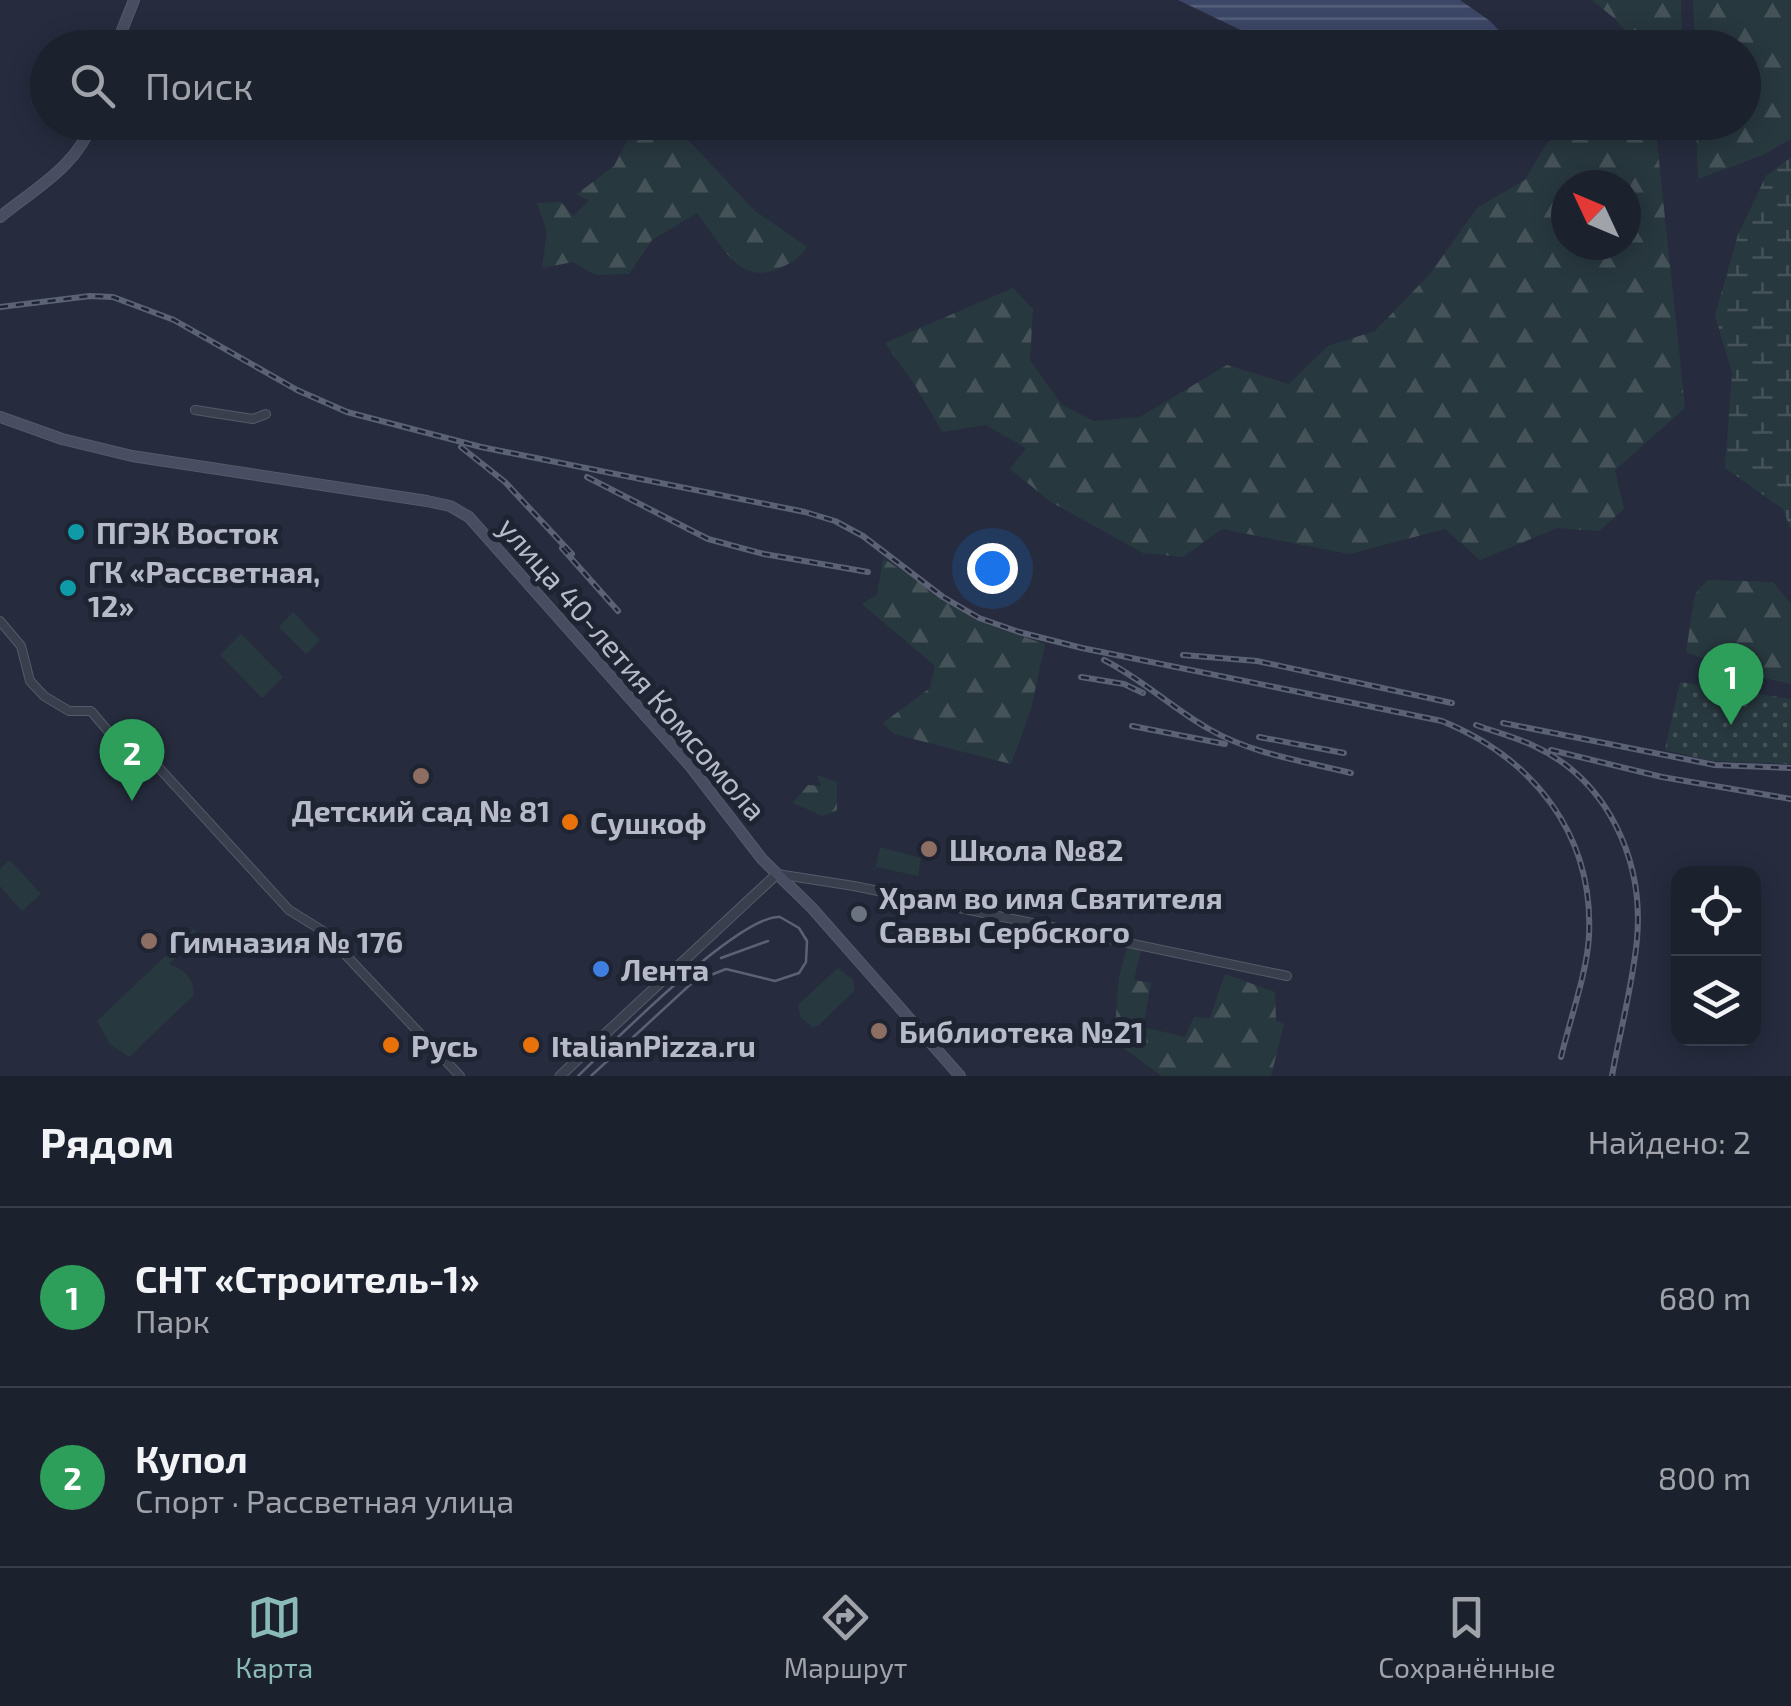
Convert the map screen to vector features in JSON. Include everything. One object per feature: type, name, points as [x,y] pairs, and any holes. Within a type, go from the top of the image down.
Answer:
[{"type":"main road","points":[[122,30],[134,0]]},
{"type":"main road","points":[[0,216],[66,164],[84,140]]},
{"type":"main road","name":"улица 40-летия Комсомола","points":[[0,417],[37,432],[132,456],[450,506],[469,517],[691,768],[762,858],[812,908],[960,1076]]},
{"type":"street","points":[[195,410],[252,418],[266,414]]},
{"type":"street","points":[[0,621],[21,646],[30,681],[44,696],[69,711],[91,711],[114,738],[128,734],[289,910],[323,930],[460,1076]]},
{"type":"street","points":[[560,1076],[777,874],[854,886],[1287,976]]},
{"type":"green space","points":[[1592,0],[1681,0],[1682,30],[1625,30]]},
{"type":"green space","points":[[1693,0],[1791,0],[1791,139],[1763,155],[1698,179],[1697,140],[1761,140],[1761,30],[1694,30]]},
{"type":"green space","points":[[627,140],[688,140],[755,211],[807,247],[793,262],[774,270],[749,271],[729,256],[697,213],[652,240],[629,274],[595,275],[573,262],[542,268],[547,232],[537,203],[561,202],[573,216],[589,201],[577,194],[614,166]]},
{"type":"green space","points":[[1550,140],[1657,140],[1685,408],[1615,470],[1624,509],[1599,531],[1557,528],[1480,560],[1445,529],[1349,554],[1222,529],[1183,557],[1143,553],[1051,502],[1010,469],[1026,448],[986,425],[942,432],[885,343],[1013,288],[1033,309],[1030,360],[1062,405],[1094,421],[1140,417],[1227,365],[1289,384],[1328,346],[1375,331],[1430,274],[1477,208],[1525,180]]},
{"type":"green space","points":[[1791,157],[1791,531],[1783,509],[1725,468],[1732,373],[1715,315],[1738,235],[1766,176]]},
{"type":"green space","points":[[883,558],[977,621],[1045,644],[1031,709],[1011,764],[894,734],[883,723],[930,688],[935,666],[862,604],[877,595]]},
{"type":"green space","points":[[1708,580],[1773,582],[1791,604],[1791,684],[1738,672],[1686,652],[1695,594]]},
{"type":"green space","points":[[293,612],[320,640],[306,654],[279,627]]},
{"type":"green space","points":[[241,634],[283,677],[262,698],[220,655]]},
{"type":"green space","points":[[1680,682],[1791,699],[1791,764],[1712,761],[1665,750]]},
{"type":"green space","points":[[817,775],[837,782],[837,810],[823,816],[793,803],[808,785],[821,786]]},
{"type":"green space","points":[[880,847],[921,858],[918,876],[876,867]]},
{"type":"green space","points":[[10,860],[41,894],[22,911],[0,886],[0,869]]},
{"type":"green space","points":[[194,929],[199,935],[169,964],[187,975],[194,995],[129,1057],[110,1044],[97,1021]]},
{"type":"green space","points":[[1127,948],[1141,950],[1134,980],[1151,983],[1143,1027],[1185,1037],[1194,1017],[1210,1018],[1225,974],[1275,992],[1276,1021],[1284,1024],[1271,1076],[1162,1076],[1114,1041],[1119,977]]},
{"type":"green space","points":[[838,968],[853,980],[855,990],[813,1027],[801,1018],[798,1005]]},
{"type":"water","points":[[1178,0],[1460,0],[1499,30],[1241,30]]},
{"type":"tram line","points":[[578,1076],[676,983],[736,936],[780,917],[799,928],[807,941],[806,962],[799,973],[775,981],[726,969],[693,982],[591,1076]]},
{"type":"tram line","points":[[721,958],[768,941]]},
{"type":"railway","points":[[0,307],[90,296],[113,297],[174,320],[297,390],[347,412],[481,447],[835,521],[863,536],[943,597],[979,618],[1019,632],[1442,721],[1475,737],[1530,778],[1552,804],[1581,865],[1588,899],[1588,950],[1561,1057]]},
{"type":"railway","points":[[461,447],[505,482],[572,554]]},
{"type":"railway","points":[[587,477],[708,539],[764,554],[868,572]]},
{"type":"railway","points":[[562,548],[618,611]]},
{"type":"railway","points":[[1183,655],[1257,661],[1452,703]]},
{"type":"railway","points":[[1104,660],[1225,738],[1278,756],[1351,773]]},
{"type":"railway","points":[[1081,677],[1124,684],[1143,693]]},
{"type":"railway","points":[[1503,723],[1715,765],[1791,768]]},
{"type":"railway","points":[[1476,725],[1534,746],[1582,779],[1601,801],[1627,852],[1638,909],[1637,939],[1612,1076]]},
{"type":"railway","points":[[1132,726],[1225,744]]},
{"type":"railway","points":[[1259,737],[1344,753]]},
{"type":"railway","points":[[1551,750],[1662,777],[1791,799]]},
{"type":"place","name":"ПГЭК Восток","points":[[76,532]]},
{"type":"place","name":"ГК «Рассветная, 12»","points":[[68,588]]},
{"type":"place","name":"СНТ «Строитель-1»","points":[[1731,725]]},
{"type":"place","name":"Детский сад № 81","points":[[421,776]]},
{"type":"place","name":"Купол","points":[[132,801]]},
{"type":"place","name":"Сушкоф","points":[[570,822]]},
{"type":"place","name":"Школа №82","points":[[929,849]]},
{"type":"place","name":"Храм во имя Святителя Саввы Сербского","points":[[859,914]]},
{"type":"place","name":"Гимназия № 176","points":[[149,941]]},
{"type":"place","name":"Лента","points":[[601,969]]},
{"type":"place","name":"Библиотека №21","points":[[879,1031]]},
{"type":"place","name":"Русь","points":[[391,1045]]},
{"type":"place","name":"ItalianPizza.ru","points":[[531,1045]]}]
